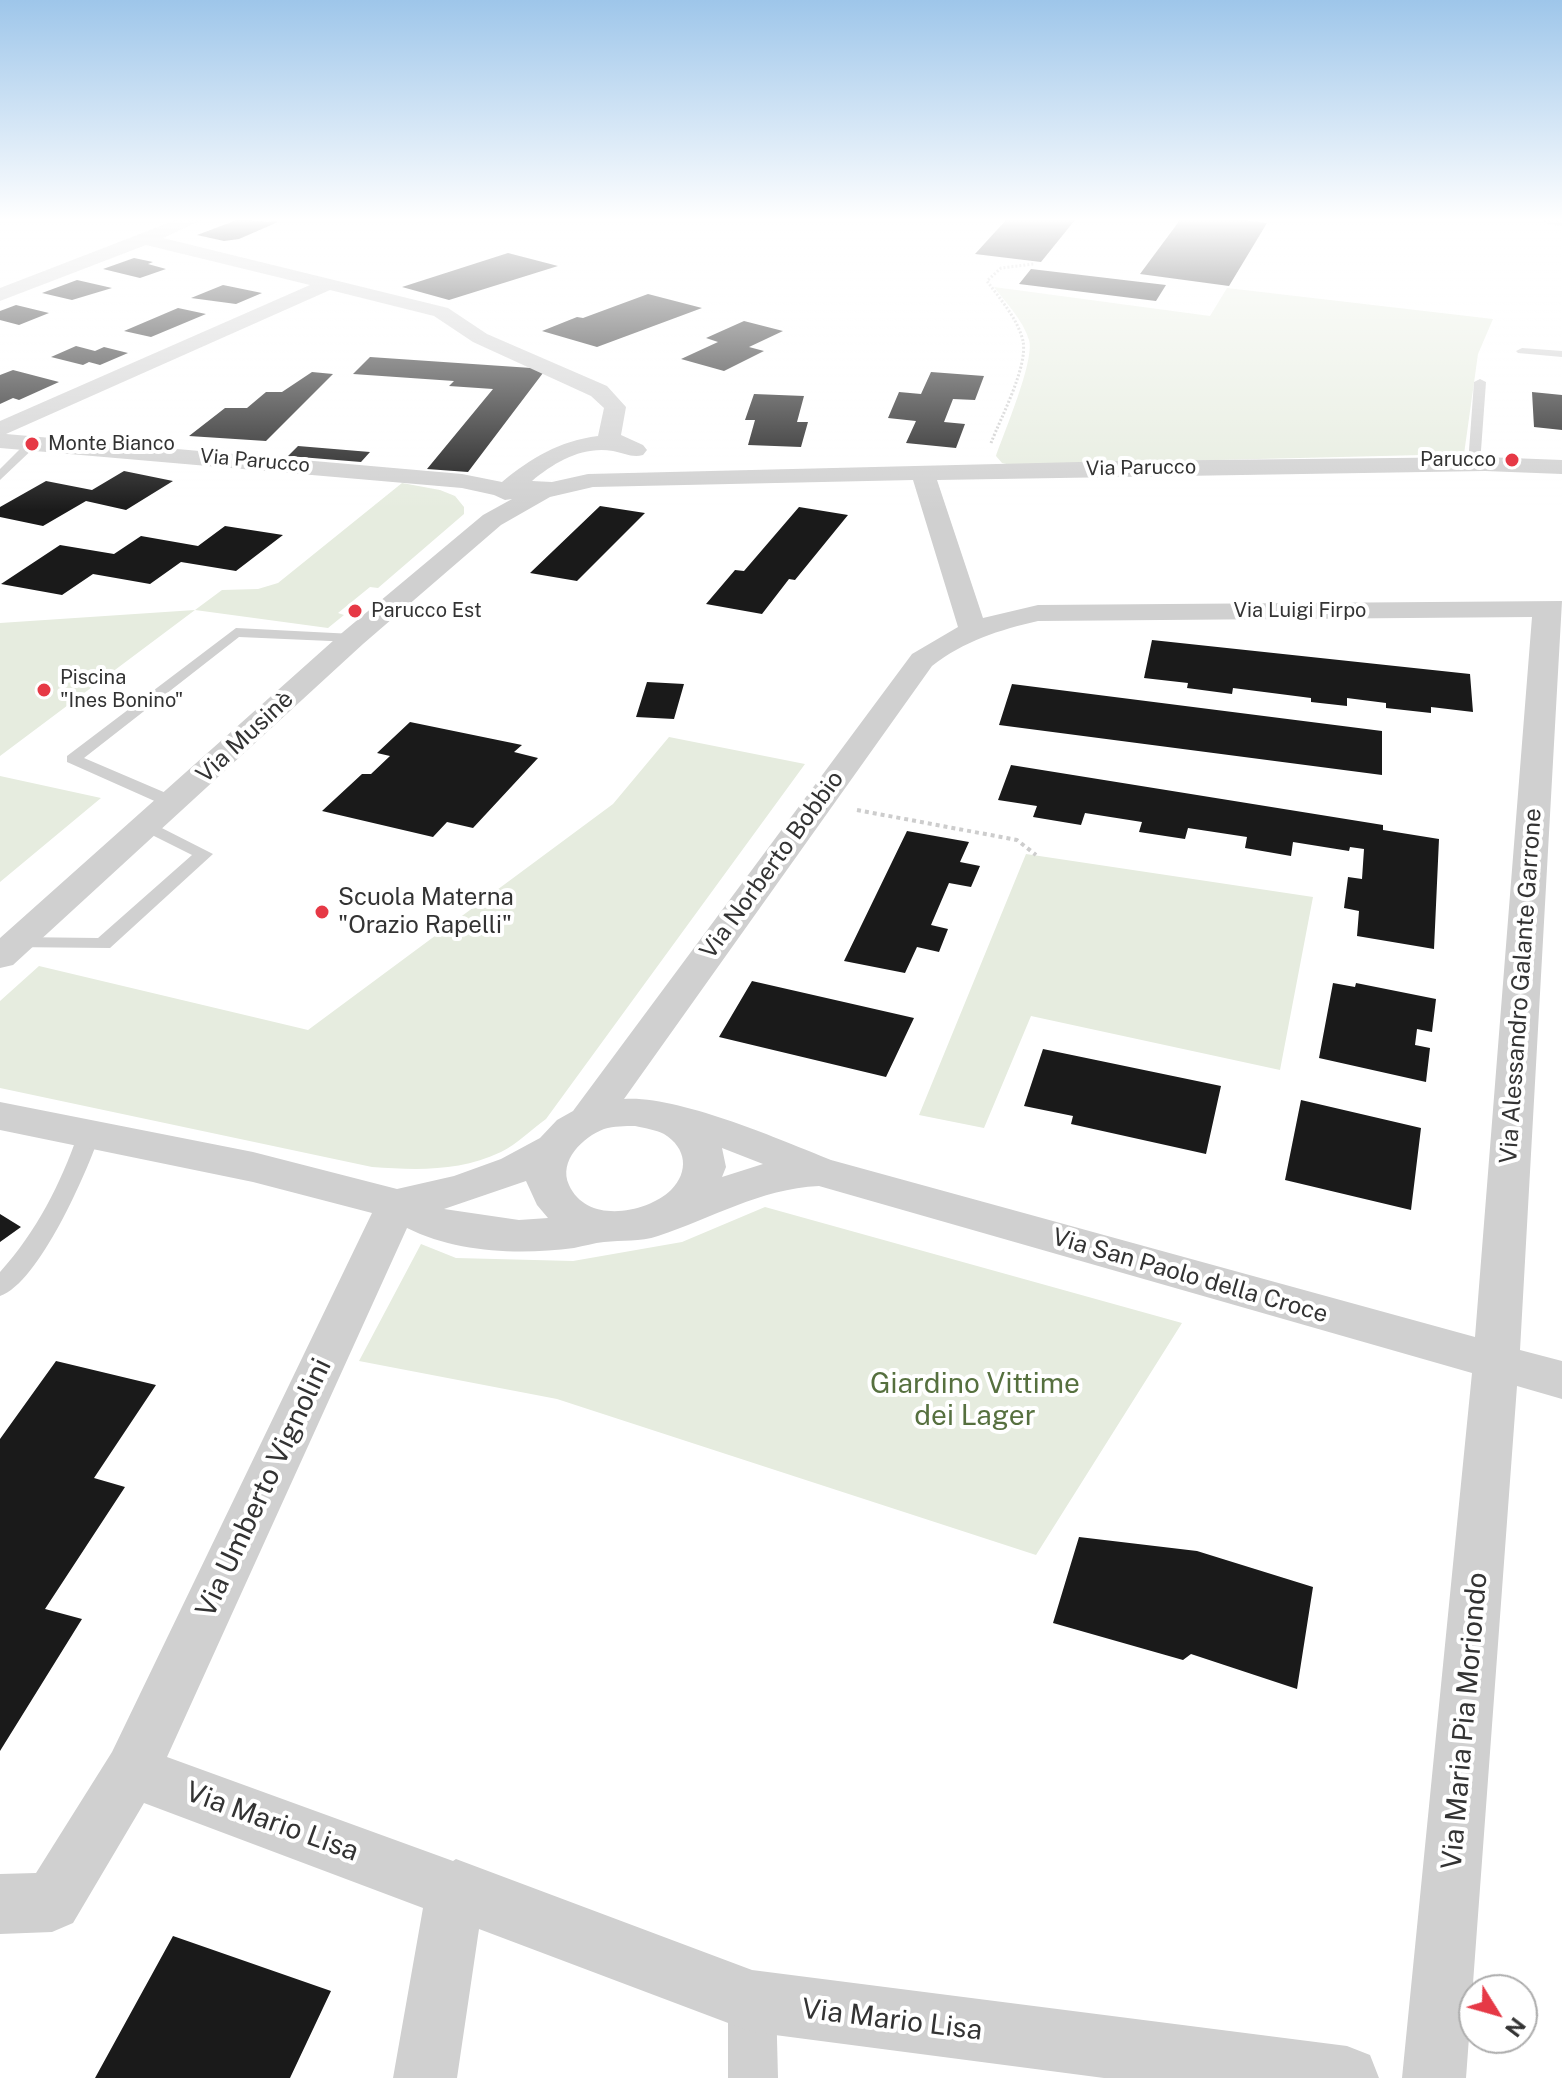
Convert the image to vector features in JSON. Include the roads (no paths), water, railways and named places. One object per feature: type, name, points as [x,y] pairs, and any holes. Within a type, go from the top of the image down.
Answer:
[{"type":"street","points":[[0,429],[254,317]]},
{"type":"street","points":[[448,317],[480,338],[599,391],[615,407],[608,429],[609,436],[618,445]]},
{"type":"street","points":[[492,520],[498,501],[508,489],[548,460],[602,412],[606,403],[599,391]]},
{"type":"street","name":"Via Parucco","points":[[0,441],[462,481]]},
{"type":"street","points":[[462,481],[548,460],[582,444],[618,445],[663,465],[720,477]]},
{"type":"street","points":[[462,481],[508,489],[556,487],[628,475],[638,470],[643,457]]},
{"type":"street","points":[[548,460],[550,469],[557,474],[593,481],[681,481],[720,477]]},
{"type":"street","name":"Via Parucco","points":[[720,477],[1474,464],[1562,467]]},
{"type":"street","points":[[922,472],[973,629]]},
{"type":"street","points":[[462,481],[483,503],[492,520]]},
{"type":"street","points":[[492,520],[556,487]]},
{"type":"street","name":"Via Musinè","points":[[8,950],[353,638],[492,520]]},
{"type":"street","name":"Via Luigi Firpo","points":[[1038,613],[1554,609]]},
{"type":"street","name":"Via Alessandro Galante Garrone","points":[[1496,1363],[1554,609]]},
{"type":"street","name":"Via Norberto Bobbio","points":[[588,1120],[922,660],[941,644],[973,629],[1038,613]]},
{"type":"street","points":[[397,1204],[474,1186],[528,1164],[588,1120],[611,1113],[635,1112],[658,1115],[679,1123],[694,1135],[704,1150],[707,1167],[696,1192],[673,1214]]},
{"type":"street","name":"Via San Paolo della Croce","points":[[658,1115],[746,1141],[819,1171],[1562,1380]]},
{"type":"street","points":[[0,1116],[253,1167],[397,1204],[439,1225],[494,1235],[542,1235],[629,1226],[673,1214],[749,1183],[802,1171],[819,1171]]},
{"type":"street","points":[[552,1149],[545,1169],[548,1188],[560,1206],[580,1219],[606,1226]]},
{"type":"street","name":"Via Umberto Vignolini","points":[[132,1771],[397,1204]]},
{"type":"street","name":"Via Maria Pia Moriondo","points":[[1434,2078],[1496,1363]]},
{"type":"street","points":[[0,1904],[52,1902],[132,1771]]},
{"type":"street","name":"Via Mario Lisa","points":[[132,1771],[752,2001],[1347,2078]]},
{"type":"street","points":[[425,2078],[456,1889]]},
{"type":"street","points":[[752,2001],[753,2078]]},
{"type":"lane","points":[[1522,351],[1562,354]]},
{"type":"lane","points":[[1474,464],[1480,382]]},
{"type":"lane","points":[[0,476],[32,444]]},
{"type":"lane","points":[[174,803],[73,759],[236,632],[353,638]]},
{"type":"lane","points":[[8,950],[103,944],[204,854],[148,826]]},
{"type":"lane","points":[[0,1287],[33,1250],[74,1177],[89,1134]]},
{"type":"place","name":"Monte Bianco","points":[[32,444]]},
{"type":"place","name":"Parucco","points":[[1512,460]]},
{"type":"place","name":"Parucco Est","points":[[355,611]]},
{"type":"place","name":"Piscina \"Ines Bonino\"","points":[[44,690]]},
{"type":"place","name":"Scuola Materna \"Orazio Rapelli\"","points":[[322,912]]},
{"type":"park label","name":"Giardino Vittime dei Lager","points":[[975,1400]]}]
